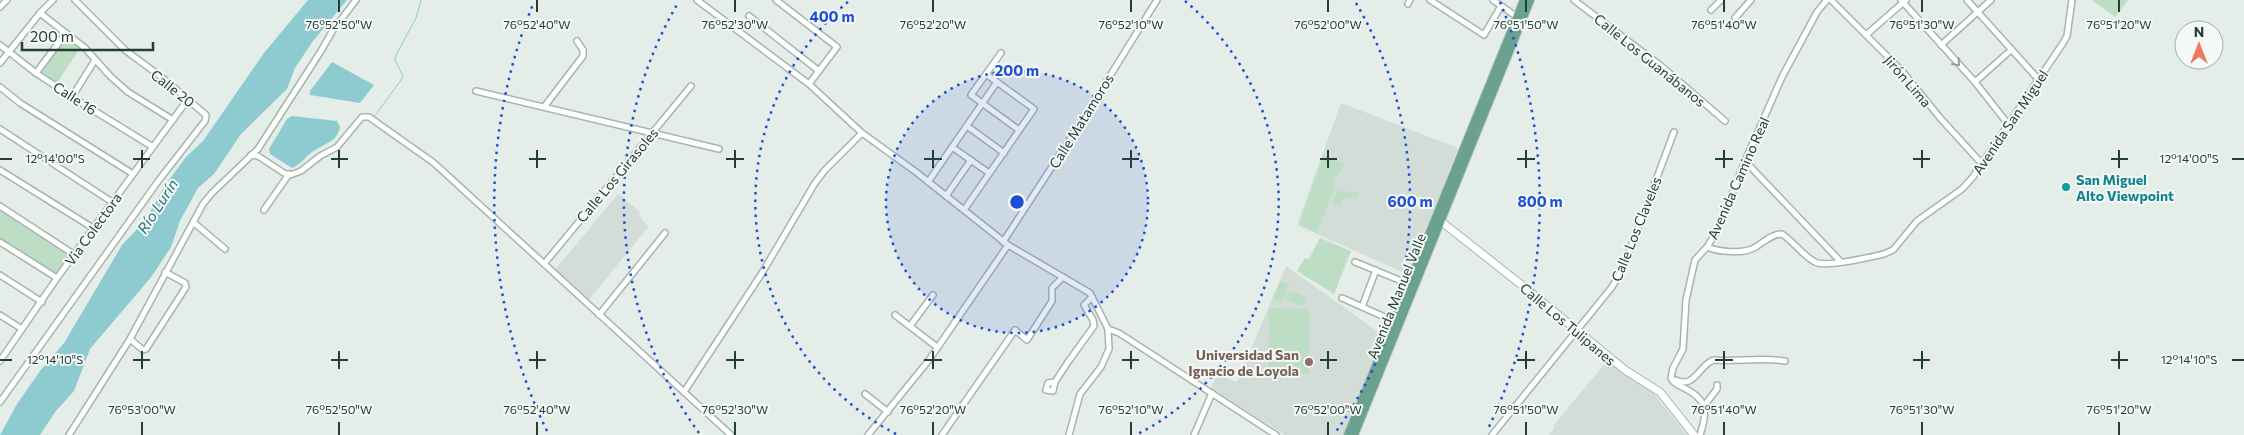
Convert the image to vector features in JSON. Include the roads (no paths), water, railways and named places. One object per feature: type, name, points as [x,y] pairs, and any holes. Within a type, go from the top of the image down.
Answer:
[{"type":"main road","name":"Avenida Manuel Valle","points":[[1501,63],[1524,0]]},
{"type":"main road","name":"Avenida Manuel Valle","points":[[1348,435],[1501,63],[1530,0]]},
{"type":"main road","name":"Avenida Manuel Valle","points":[[1354,435],[1438,219]]},
{"type":"street","points":[[0,7],[7,0]]},
{"type":"street","points":[[0,63],[40,13],[53,0]]},
{"type":"street","name":"Calle 20","points":[[0,402],[159,180],[202,126],[206,115],[125,50],[75,0]]},
{"type":"street","points":[[69,435],[130,339],[193,222],[212,193],[258,149],[333,30],[356,0]]},
{"type":"street","points":[[697,0],[810,84],[862,133],[1006,244],[1090,293],[1108,329],[1110,349],[1095,376],[1080,394],[1069,435]]},
{"type":"street","points":[[776,0],[837,47],[810,84]]},
{"type":"street","name":"Calle Matamoros","points":[[868,435],[888,412],[937,347],[1006,244],[1157,0]]},
{"type":"street","points":[[1430,0],[1484,35],[1501,6]]},
{"type":"street","points":[[1493,0],[1517,17]]},
{"type":"street","name":"Calle Los Guanábanos","points":[[1574,0],[1654,60],[1725,121]]},
{"type":"street","points":[[1711,10],[1721,0]]},
{"type":"street","points":[[1735,18],[1750,0]]},
{"type":"street","name":"Avenida Camino Real","points":[[1671,374],[1683,349],[1686,300],[1694,260],[1707,247],[1718,229],[1745,161],[1782,77],[1818,12],[1827,0]]},
{"type":"street","name":"Jirón Lima","points":[[1831,0],[1902,71],[1940,119],[1983,165]]},
{"type":"street","points":[[1967,0],[2038,79]]},
{"type":"street","points":[[1941,44],[1991,0]]},
{"type":"street","name":"Avenida San Miguel","points":[[1707,247],[1739,252],[1752,249],[1776,234],[1782,234],[1804,255],[1817,264],[1827,265],[1884,254],[1893,250],[1917,221],[1962,189],[1983,165],[2067,36],[2072,0]]},
{"type":"street","points":[[1866,35],[1904,1],[1975,82],[2008,124]]},
{"type":"street","points":[[40,13],[85,48],[128,92],[173,120]]},
{"type":"street","points":[[749,16],[819,71]]},
{"type":"street","points":[[36,73],[66,33]]},
{"type":"street","points":[[544,107],[583,56],[583,50],[577,41]]},
{"type":"street","name":"Calle 16","points":[[0,45],[36,73],[153,147]]},
{"type":"street","points":[[1975,82],[2011,50]]},
{"type":"street","points":[[1002,53],[971,95],[1020,130]]},
{"type":"street","points":[[72,97],[95,60]]},
{"type":"street","points":[[964,210],[1034,109],[986,74]]},
{"type":"street","points":[[928,182],[997,82]]},
{"type":"street","name":"Calle Los Girasoles","points":[[544,264],[691,86]]},
{"type":"street","points":[[0,87],[20,103],[132,174]]},
{"type":"street","points":[[476,92],[719,149]]},
{"type":"street","name":"Via Colectora","points":[[1,358],[93,228],[188,99]]},
{"type":"street","points":[[264,210],[288,174],[301,171],[320,156],[336,147],[362,117],[369,117],[434,162],[731,435]]},
{"type":"street","points":[[967,126],[1004,153]]},
{"type":"street","points":[[0,129],[112,202]]},
{"type":"street","name":"Calle Los Claveles","points":[[1492,435],[1612,287],[1623,268],[1674,132]]},
{"type":"street","points":[[684,392],[762,273],[816,183],[825,170],[862,133]]},
{"type":"street","points":[[952,147],[989,174]]},
{"type":"street","points":[[251,155],[258,156],[288,174]]},
{"type":"street","points":[[946,196],[971,160]]},
{"type":"street","points":[[1745,161],[1840,262]]},
{"type":"street","points":[[0,170],[93,228]]},
{"type":"street","points":[[0,206],[75,255]]},
{"type":"street","name":"Calle Los Tulipanes","points":[[1438,219],[1624,370],[1660,392],[1694,435]]},
{"type":"street","points":[[193,222],[224,249]]},
{"type":"street","points":[[599,315],[665,233]]},
{"type":"street","points":[[0,242],[57,278]]},
{"type":"street","points":[[1355,262],[1399,280]]},
{"type":"street","points":[[1362,307],[1376,270]]},
{"type":"street","points":[[130,339],[143,350],[146,349],[186,287],[185,283],[165,272]]},
{"type":"street","points":[[0,276],[42,302]]},
{"type":"street","points":[[942,435],[1015,330],[1027,340],[1052,301],[1052,288],[1063,277]]},
{"type":"street","points":[[910,326],[933,295]]},
{"type":"street","points":[[1055,382],[1094,326],[1093,320],[1084,305],[1092,296]]},
{"type":"street","points":[[1342,298],[1387,318]]},
{"type":"street","points":[[0,315],[22,330]]},
{"type":"street","points":[[895,315],[937,347]]},
{"type":"street","points":[[1108,329],[1119,333],[1276,435]]},
{"type":"street","points":[[1671,374],[1676,381],[1688,383],[1713,360],[1733,361],[1757,358],[1785,361]]},
{"type":"street","points":[[1671,374],[1673,382],[1699,396],[1704,406],[1704,422],[1700,435]]},
{"type":"street","points":[[1704,406],[1717,389],[1717,385]]},
{"type":"street","points":[[1194,435],[1212,393]]},
{"type":"street","points":[[865,394],[888,412]]},
{"type":"water","name":"Río Lurín","points":[[308,0],[347,0],[313,41],[295,68],[287,89],[241,134],[214,174],[198,188],[180,221],[171,247],[152,276],[90,349],[74,391],[55,412],[40,435],[0,435],[17,404],[40,371],[64,343],[122,245],[144,222],[166,184],[186,157],[203,141],[264,53]]},
{"type":"water","points":[[332,62],[374,85],[360,103],[310,95],[310,91]]},
{"type":"water","points":[[292,116],[337,121],[340,127],[333,140],[315,150],[292,168],[270,154],[269,149],[287,119]]},
{"type":"waterway","points":[[421,0],[416,18],[396,55],[395,60],[403,76],[374,117],[424,152]]},
{"type":"place","name":"San Miguel Alto Viewpoint","points":[[2066,187]]},
{"type":"place","name":"Universidad San Ignacio de Loyola","points":[[1309,362]]}]
